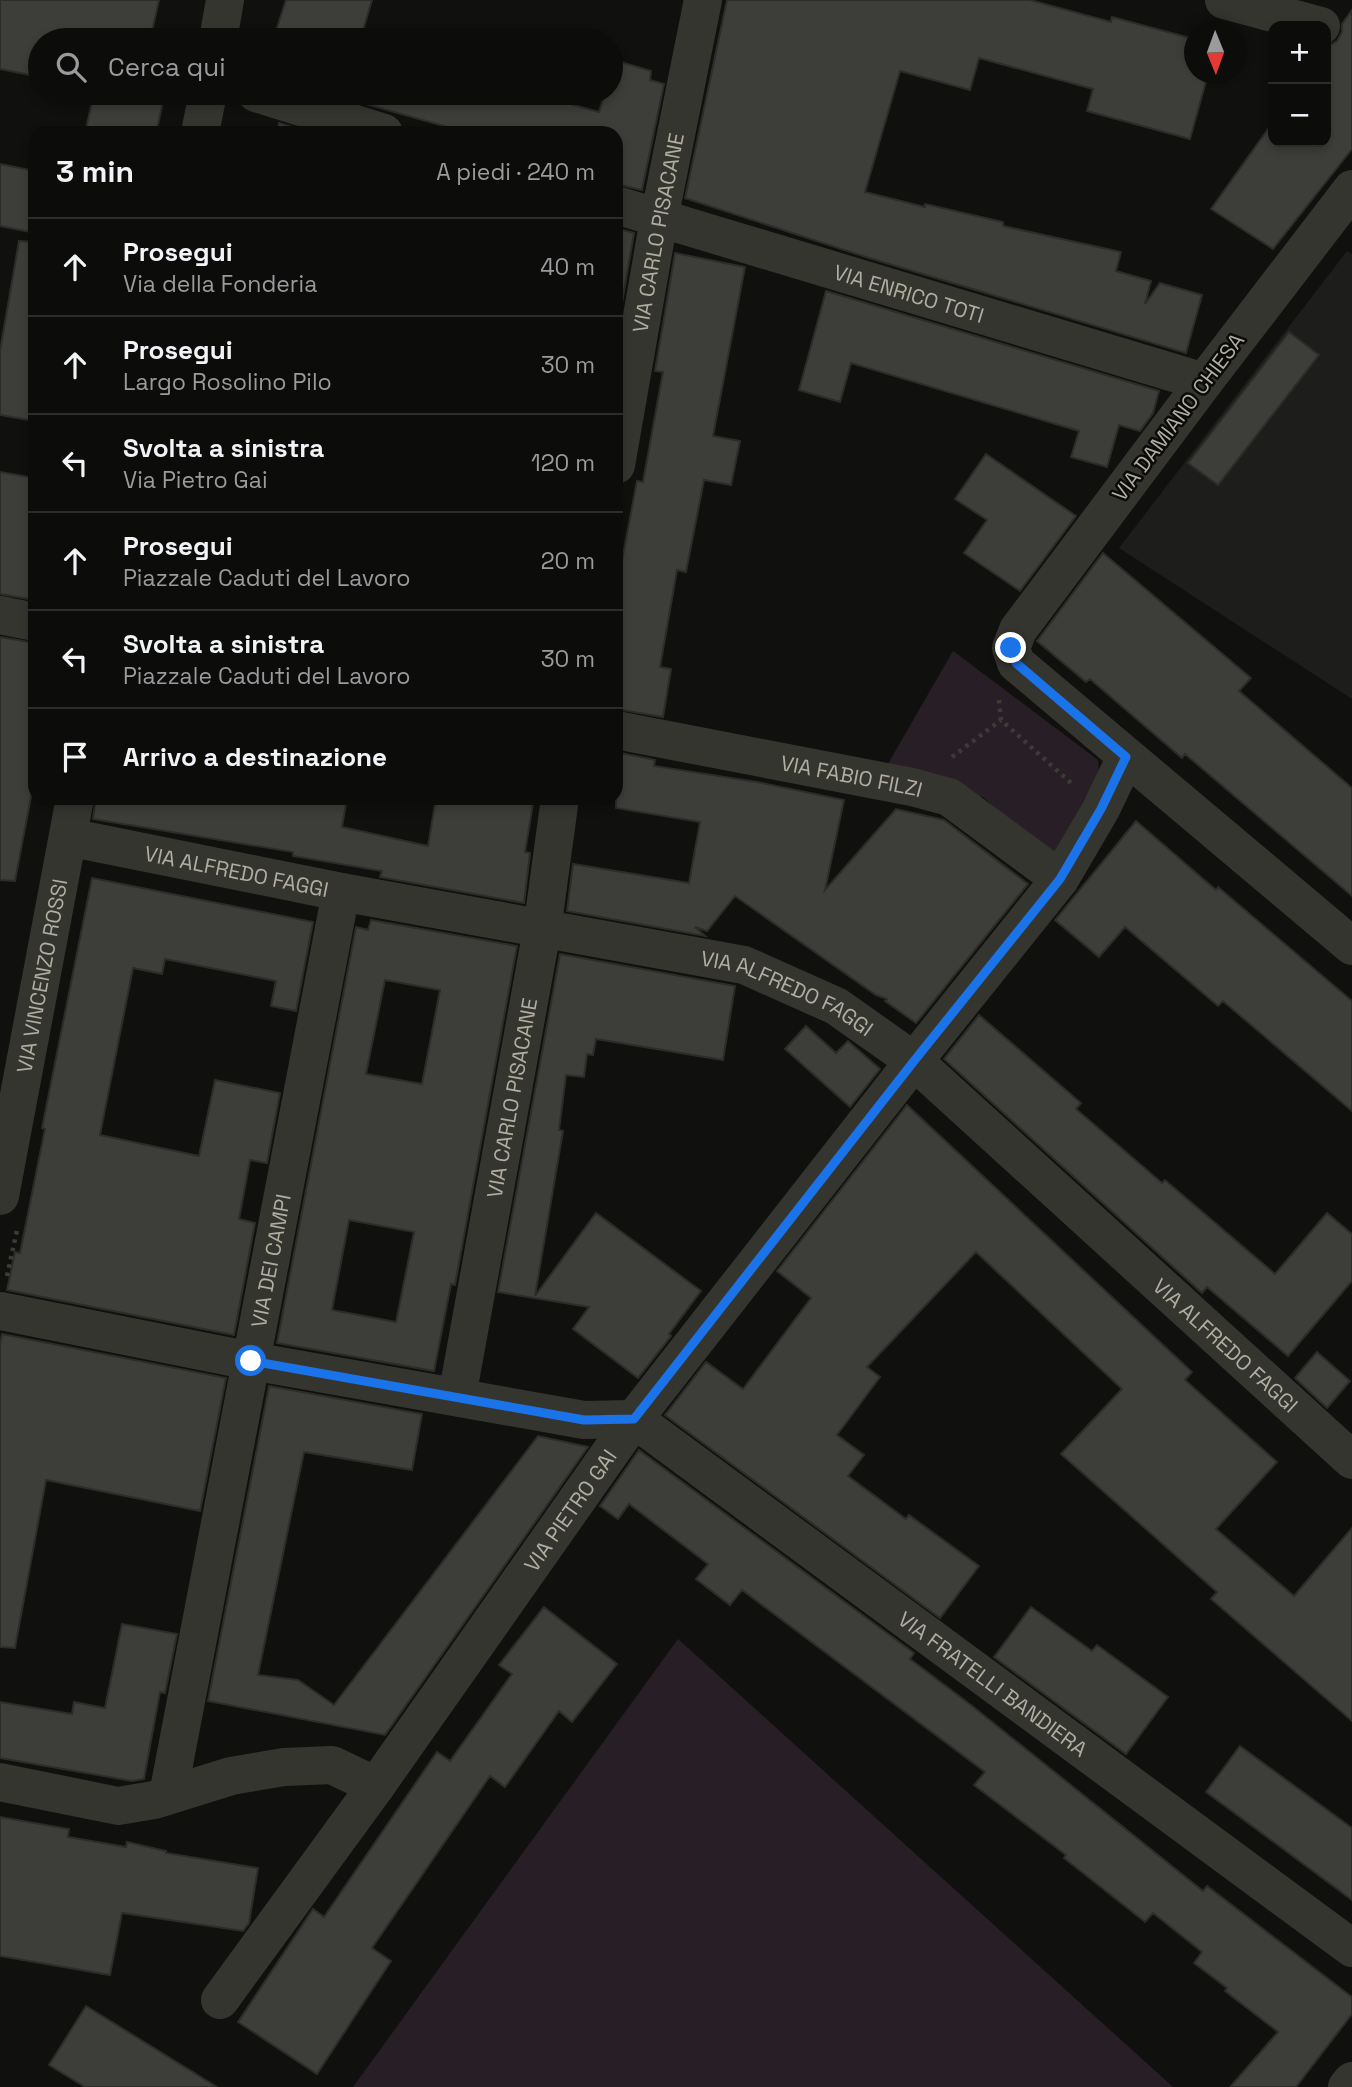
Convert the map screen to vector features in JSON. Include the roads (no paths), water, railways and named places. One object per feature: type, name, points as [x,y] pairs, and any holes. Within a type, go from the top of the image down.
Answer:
[{"type":"street","points":[[220,28],[225,0]]},
{"type":"street","name":"VIA CARLO PISACANE","points":[[623,425],[659,219],[703,0]]},
{"type":"street","points":[[1224,0],[1302,21]]},
{"type":"street","points":[[1331,29],[1352,35]]},
{"type":"street","points":[[201,126],[206,105]]},
{"type":"street","points":[[294,105],[362,126]]},
{"type":"street","name":"VIA DAMIANO CHIESA","points":[[1126,757],[1016,663],[1011,648],[1018,630],[1204,382],[1348,201]]},
{"type":"street","name":"VIA ENRICO TOTI","points":[[623,207],[1204,382]]},
{"type":"street","points":[[0,615],[28,621]]},
{"type":"street","name":"VIA FABIO FILZI","points":[[623,731],[949,797],[1060,879]]},
{"type":"street","points":[[1126,757],[1352,946]]},
{"type":"street","name":"VIA PIETRO GAI","points":[[220,2000],[376,1786],[634,1419],[1060,879],[1101,809],[1126,757]]},
{"type":"street","name":"VIA VINCENZO ROSSI","points":[[0,1196],[74,805]]},
{"type":"street","name":"VIA CARLO PISACANE","points":[[457,1397],[542,930],[559,805]]},
{"type":"street","name":"VIA ALFREDO FAGGI","points":[[68,837],[341,892],[744,965],[836,1006],[914,1061],[1352,1460]]},
{"type":"street","name":"VIA DEI CAMPI","points":[[167,1796],[341,892]]},
{"type":"street","points":[[0,1311],[251,1361],[584,1420],[634,1419]]},
{"type":"street","name":"VIA FRATELLI BANDIERA","points":[[634,1419],[1352,1948]]},
{"type":"street","points":[[0,1782],[118,1806],[167,1796],[231,1776],[284,1768],[332,1765],[376,1786]]},
{"type":"street","points":[[1347,2087],[1352,2081]]}]
